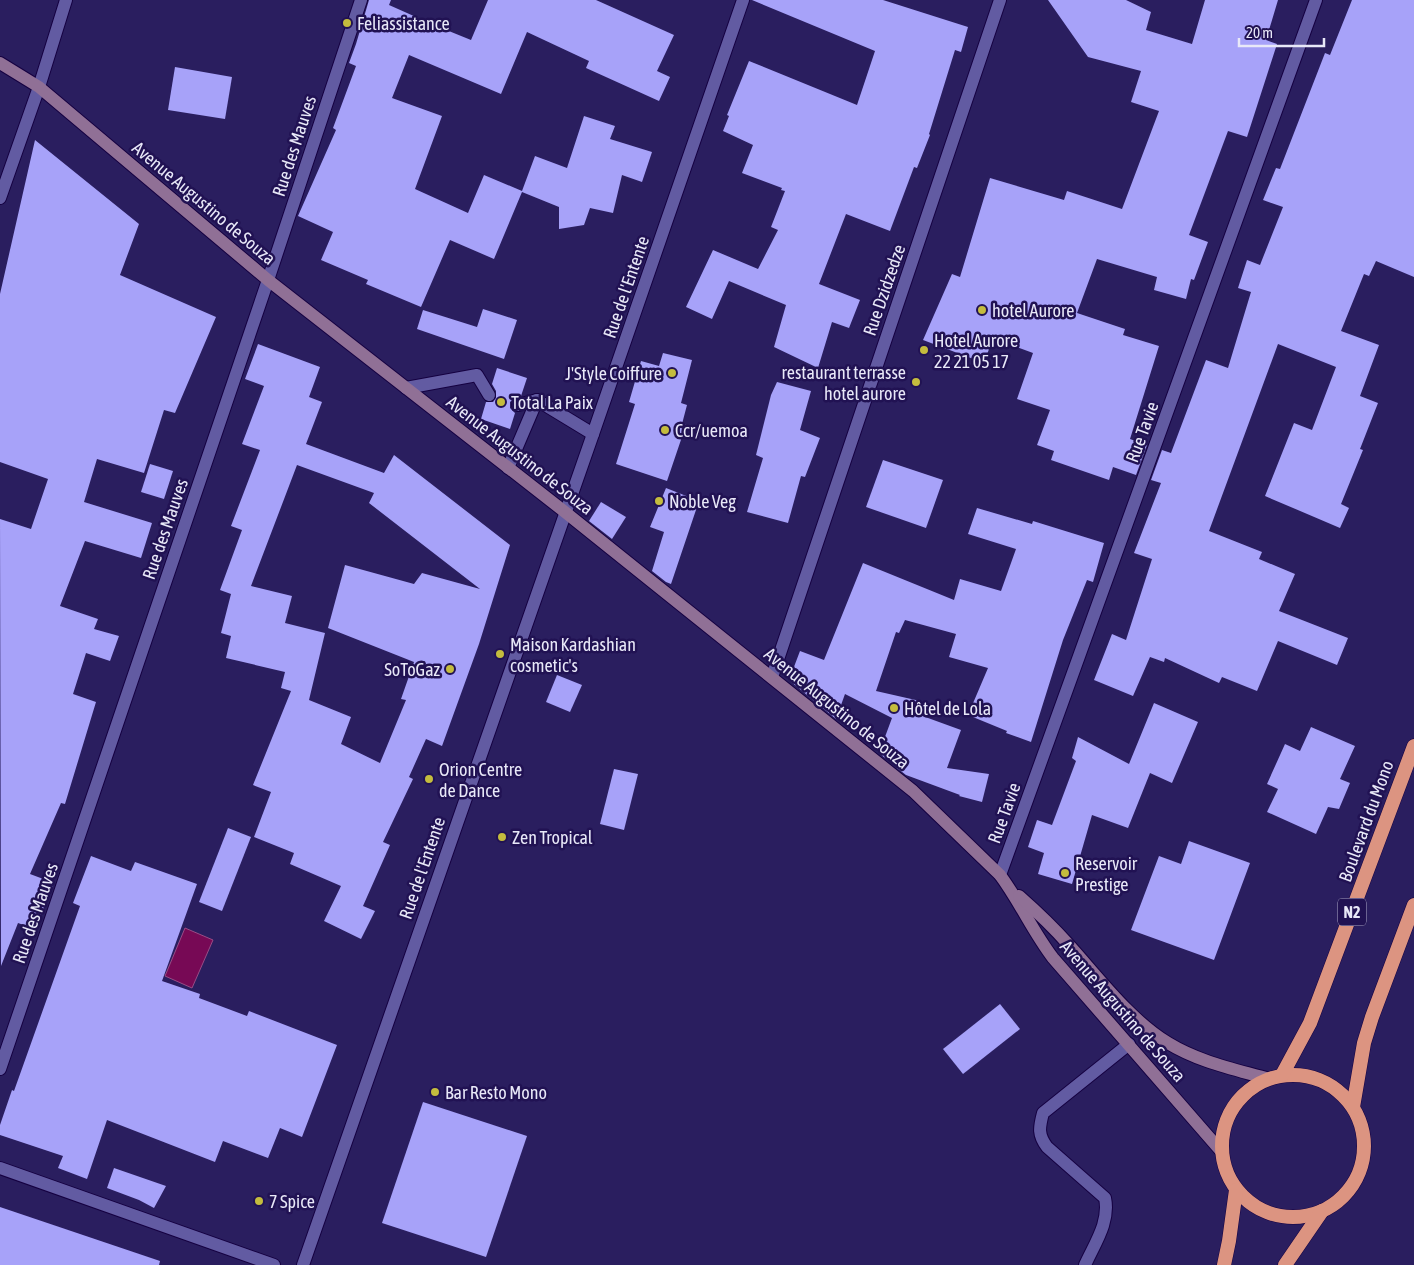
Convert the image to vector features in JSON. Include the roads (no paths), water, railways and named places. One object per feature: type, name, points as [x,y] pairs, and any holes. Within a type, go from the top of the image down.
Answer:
[{"type":"highway","name":"Boulevard du Mono","points":[[1276,1077],[1310,1023],[1414,746]]},
{"type":"highway","points":[[1353,1107],[1364,1043],[1369,1026],[1414,905]]},
{"type":"highway","points":[[1303,1075],[1323,1081],[1340,1092],[1353,1107],[1361,1125],[1364,1146],[1362,1166],[1353,1185],[1339,1200],[1322,1211],[1307,1216],[1291,1218],[1260,1210],[1236,1190],[1228,1178],[1221,1151],[1224,1128],[1233,1107],[1249,1090],[1276,1077],[1303,1075]]},
{"type":"highway","points":[[1224,1265],[1236,1190]]},
{"type":"highway","points":[[1285,1265],[1322,1211]]},
{"type":"main road","name":"Avenue Augustino de Souza","points":[[0,63],[38,87],[268,280],[565,512],[913,791],[1000,875],[1009,887],[1039,940],[1053,958],[1221,1151]]},
{"type":"main road","name":"Avenue Augustino de Souza","points":[[1009,887],[1053,928],[1132,1014],[1167,1042],[1188,1054],[1218,1065],[1276,1077]]},
{"type":"street","points":[[0,198],[66,0]]},
{"type":"street","name":"Rue des Mauves","points":[[0,1069],[361,0]]},
{"type":"street","name":"Rue de l'Entente","points":[[303,1265],[743,0]]},
{"type":"street","name":"Rue Dzidzedze","points":[[772,677],[1000,0]]},
{"type":"street","name":"Rue Tavie","points":[[1000,875],[1316,0]]},
{"type":"street","points":[[406,388],[477,375],[489,395]]},
{"type":"street","points":[[518,405],[537,400],[593,434]]},
{"type":"street","points":[[508,468],[537,400]]},
{"type":"street","points":[[1085,1265],[1106,1218],[1106,1198],[1047,1147],[1040,1138],[1039,1127],[1043,1114],[1129,1044]]},
{"type":"street","points":[[0,1168],[274,1265]]},
{"type":"place","name":"Feliassistance","points":[[347,23]]},
{"type":"place","name":"hotel Aurore","points":[[982,310]]},
{"type":"place","name":"Hotel Aurore 22 21 05 17","points":[[924,350]]},
{"type":"place","name":"J'Style Coiffure","points":[[672,373]]},
{"type":"place","name":"restaurant terrasse hotel aurore","points":[[916,382]]},
{"type":"place","name":"Total La Paix","points":[[501,402]]},
{"type":"place","name":"Ccr/uemoa","points":[[665,430]]},
{"type":"place","name":"Noble Veg","points":[[659,501]]},
{"type":"place","name":"Maison Kardashian cosmetic's","points":[[500,654]]},
{"type":"place","name":"SoToGaz","points":[[450,669]]},
{"type":"place","name":"Hôtel de Lola","points":[[894,708]]},
{"type":"place","name":"Orion Centre de Dance","points":[[429,779]]},
{"type":"place","name":"Zen Tropical","points":[[502,837]]},
{"type":"place","name":"Reservoir Prestige","points":[[1065,873]]},
{"type":"place","name":"Bar Resto Mono","points":[[435,1092]]},
{"type":"place","name":"7 Spice","points":[[259,1201]]}]
